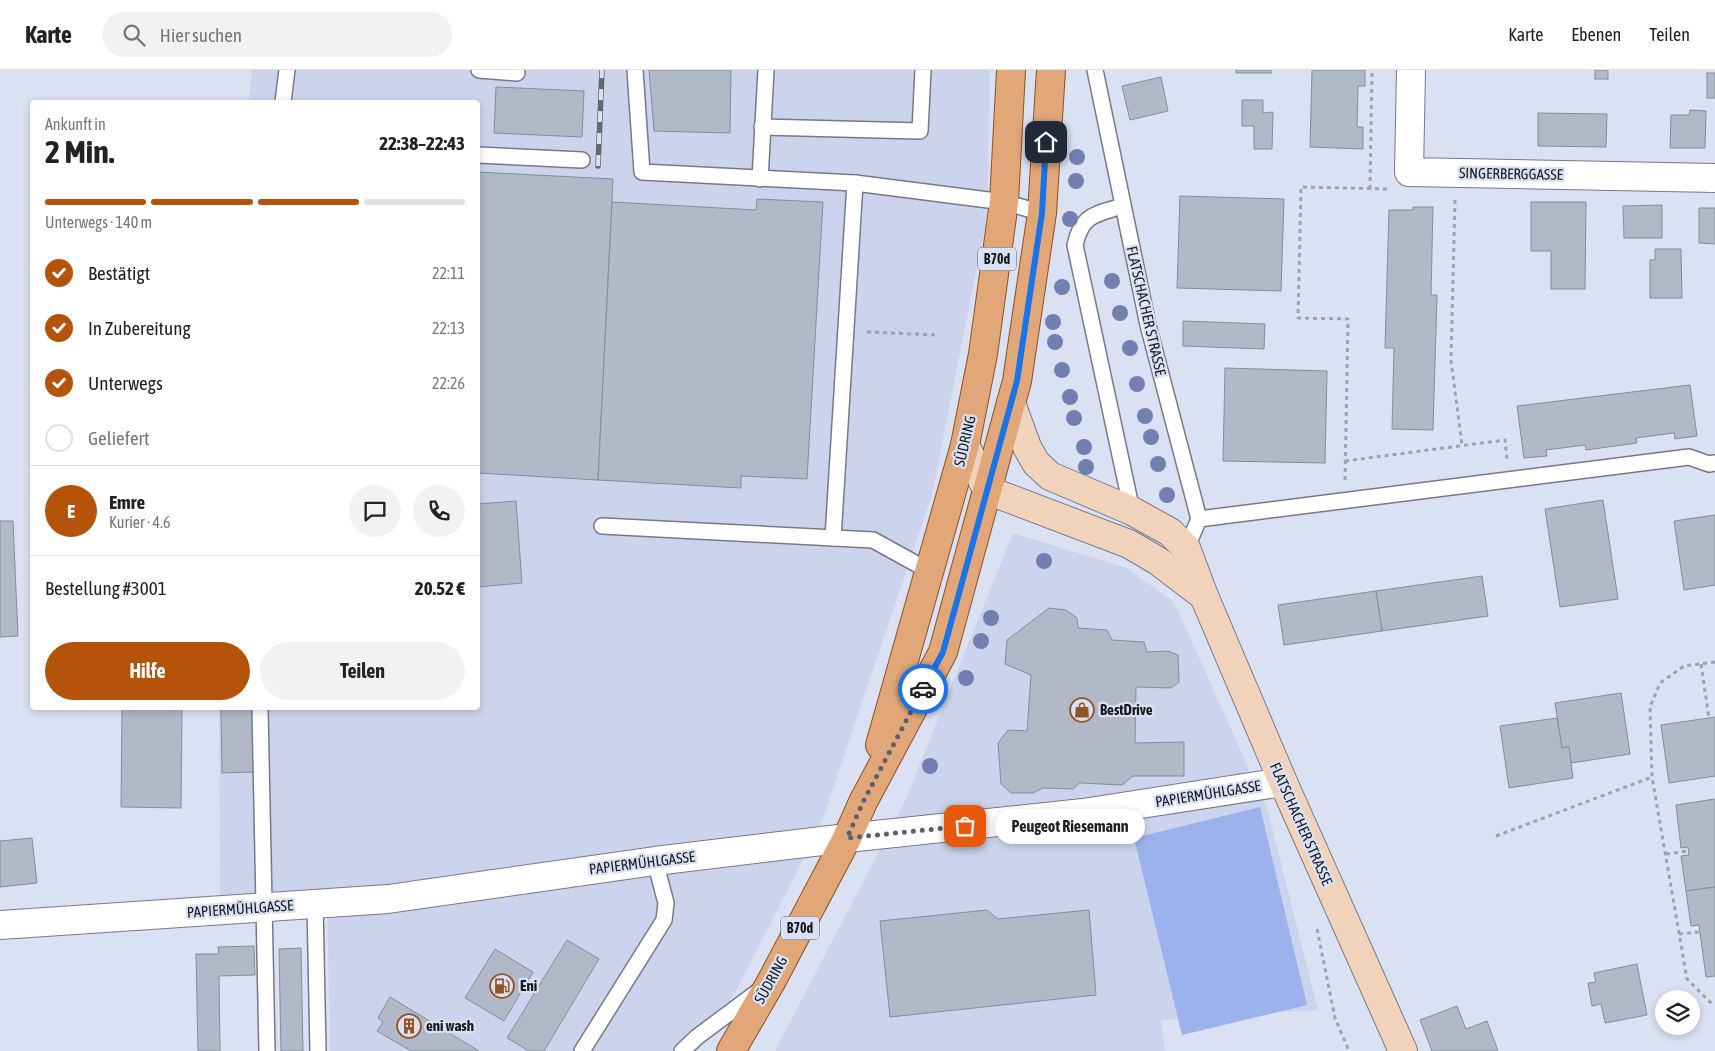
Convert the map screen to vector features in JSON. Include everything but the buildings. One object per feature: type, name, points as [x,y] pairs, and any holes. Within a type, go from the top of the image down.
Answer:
[{"type":"main road","name":"SÜDRING","points":[[863,802],[965,445],[983,354],[1004,202],[1012,70]]},
{"type":"main road","name":"SÜDRING","points":[[730,1051],[771,982],[847,838],[863,802],[943,652],[1017,381],[1042,213],[1051,70]]},
{"type":"street","name":"SINGERBERGGASSE","points":[[1411,70],[1409,172],[1715,178]]},
{"type":"street","name":"FLATSCHACHER STRASSE","points":[[1010,403],[1027,447],[1036,463],[1050,476],[1132,511],[1170,532],[1186,548],[1204,596],[1282,782],[1402,1051]]},
{"type":"street","points":[[965,445],[987,490],[1122,541],[1158,561],[1204,596]]},
{"type":"street","name":"PAPIERMÜHLGASSE","points":[[0,925],[388,899],[655,861],[1083,813],[1282,782]]},
{"type":"lane","points":[[283,100],[287,70]]},
{"type":"lane","points":[[479,70],[517,73]]},
{"type":"lane","points":[[635,70],[642,172],[855,183],[1004,202],[1042,213]]},
{"type":"lane","points":[[760,179],[766,70]]},
{"type":"lane","points":[[762,127],[920,131],[922,70]]},
{"type":"lane","name":"FLATSCHACHER STRASSE","points":[[1095,70],[1122,206],[1168,407],[1199,518]]},
{"type":"lane","points":[[480,155],[582,160]]},
{"type":"lane","points":[[833,538],[855,183]]},
{"type":"lane","points":[[1122,206],[1092,216],[1079,228],[1075,245],[1132,511]]},
{"type":"lane","points":[[1176,575],[1199,518],[1689,457],[1709,464],[1715,463]]},
{"type":"lane","points":[[602,526],[873,540],[930,572]]},
{"type":"lane","points":[[260,710],[267,1051]]},
{"type":"lane","points":[[582,1051],[664,920],[666,903],[655,861]]},
{"type":"lane","points":[[315,904],[318,1051]]},
{"type":"lane","points":[[682,1051],[697,1037],[771,982]]},
{"type":"path","points":[[1370,189],[1372,70]]},
{"type":"path","points":[[1455,172],[1451,360],[1462,445]]},
{"type":"path","points":[[1344,500],[1348,319],[1298,318],[1301,187],[1389,189]]},
{"type":"path","points":[[846,331],[937,335]]},
{"type":"path","points":[[1345,461],[1505,440],[1510,480]]},
{"type":"path","points":[[1715,662],[1684,666],[1660,683],[1650,707],[1652,777],[1687,979],[1710,1002],[1715,1004]]},
{"type":"path","points":[[1701,664],[1709,718]]},
{"type":"path","points":[[1496,836],[1652,777]]},
{"type":"path","points":[[1666,854],[1688,851]]},
{"type":"path","points":[[1316,923],[1335,1018],[1349,1051]]},
{"type":"path","points":[[1679,934],[1700,932]]},
{"type":"shaded area","points":[[252,70],[990,70],[987,216],[932,495],[820,827],[739,985],[698,1051],[330,1051],[327,894],[220,899],[219,710],[480,710],[480,100],[249,100]]},
{"type":"shaded area","points":[[1013,533],[1127,568],[1174,602],[1268,811],[1318,1010],[1161,1020],[1165,1051],[775,1051],[905,801]]},
{"type":"shaded area","points":[[1260,807],[1307,1005],[1182,1035],[1134,838]]},
{"type":"railway","points":[[598,166],[602,70]]},
{"type":"way so far","points":[[923,689],[863,802],[847,838],[965,826]]},
{"type":"place","name":"BestDrive","points":[[1082,710]]},
{"type":"place","name":"Peugeot Riesemann","points":[[965,826]]},
{"type":"place","name":"Eni","points":[[502,986]]},
{"type":"place","name":"eni wash","points":[[409,1026]]},
{"type":"route","points":[[923,689],[943,652],[1017,381],[1042,213],[1046,142]]}]
